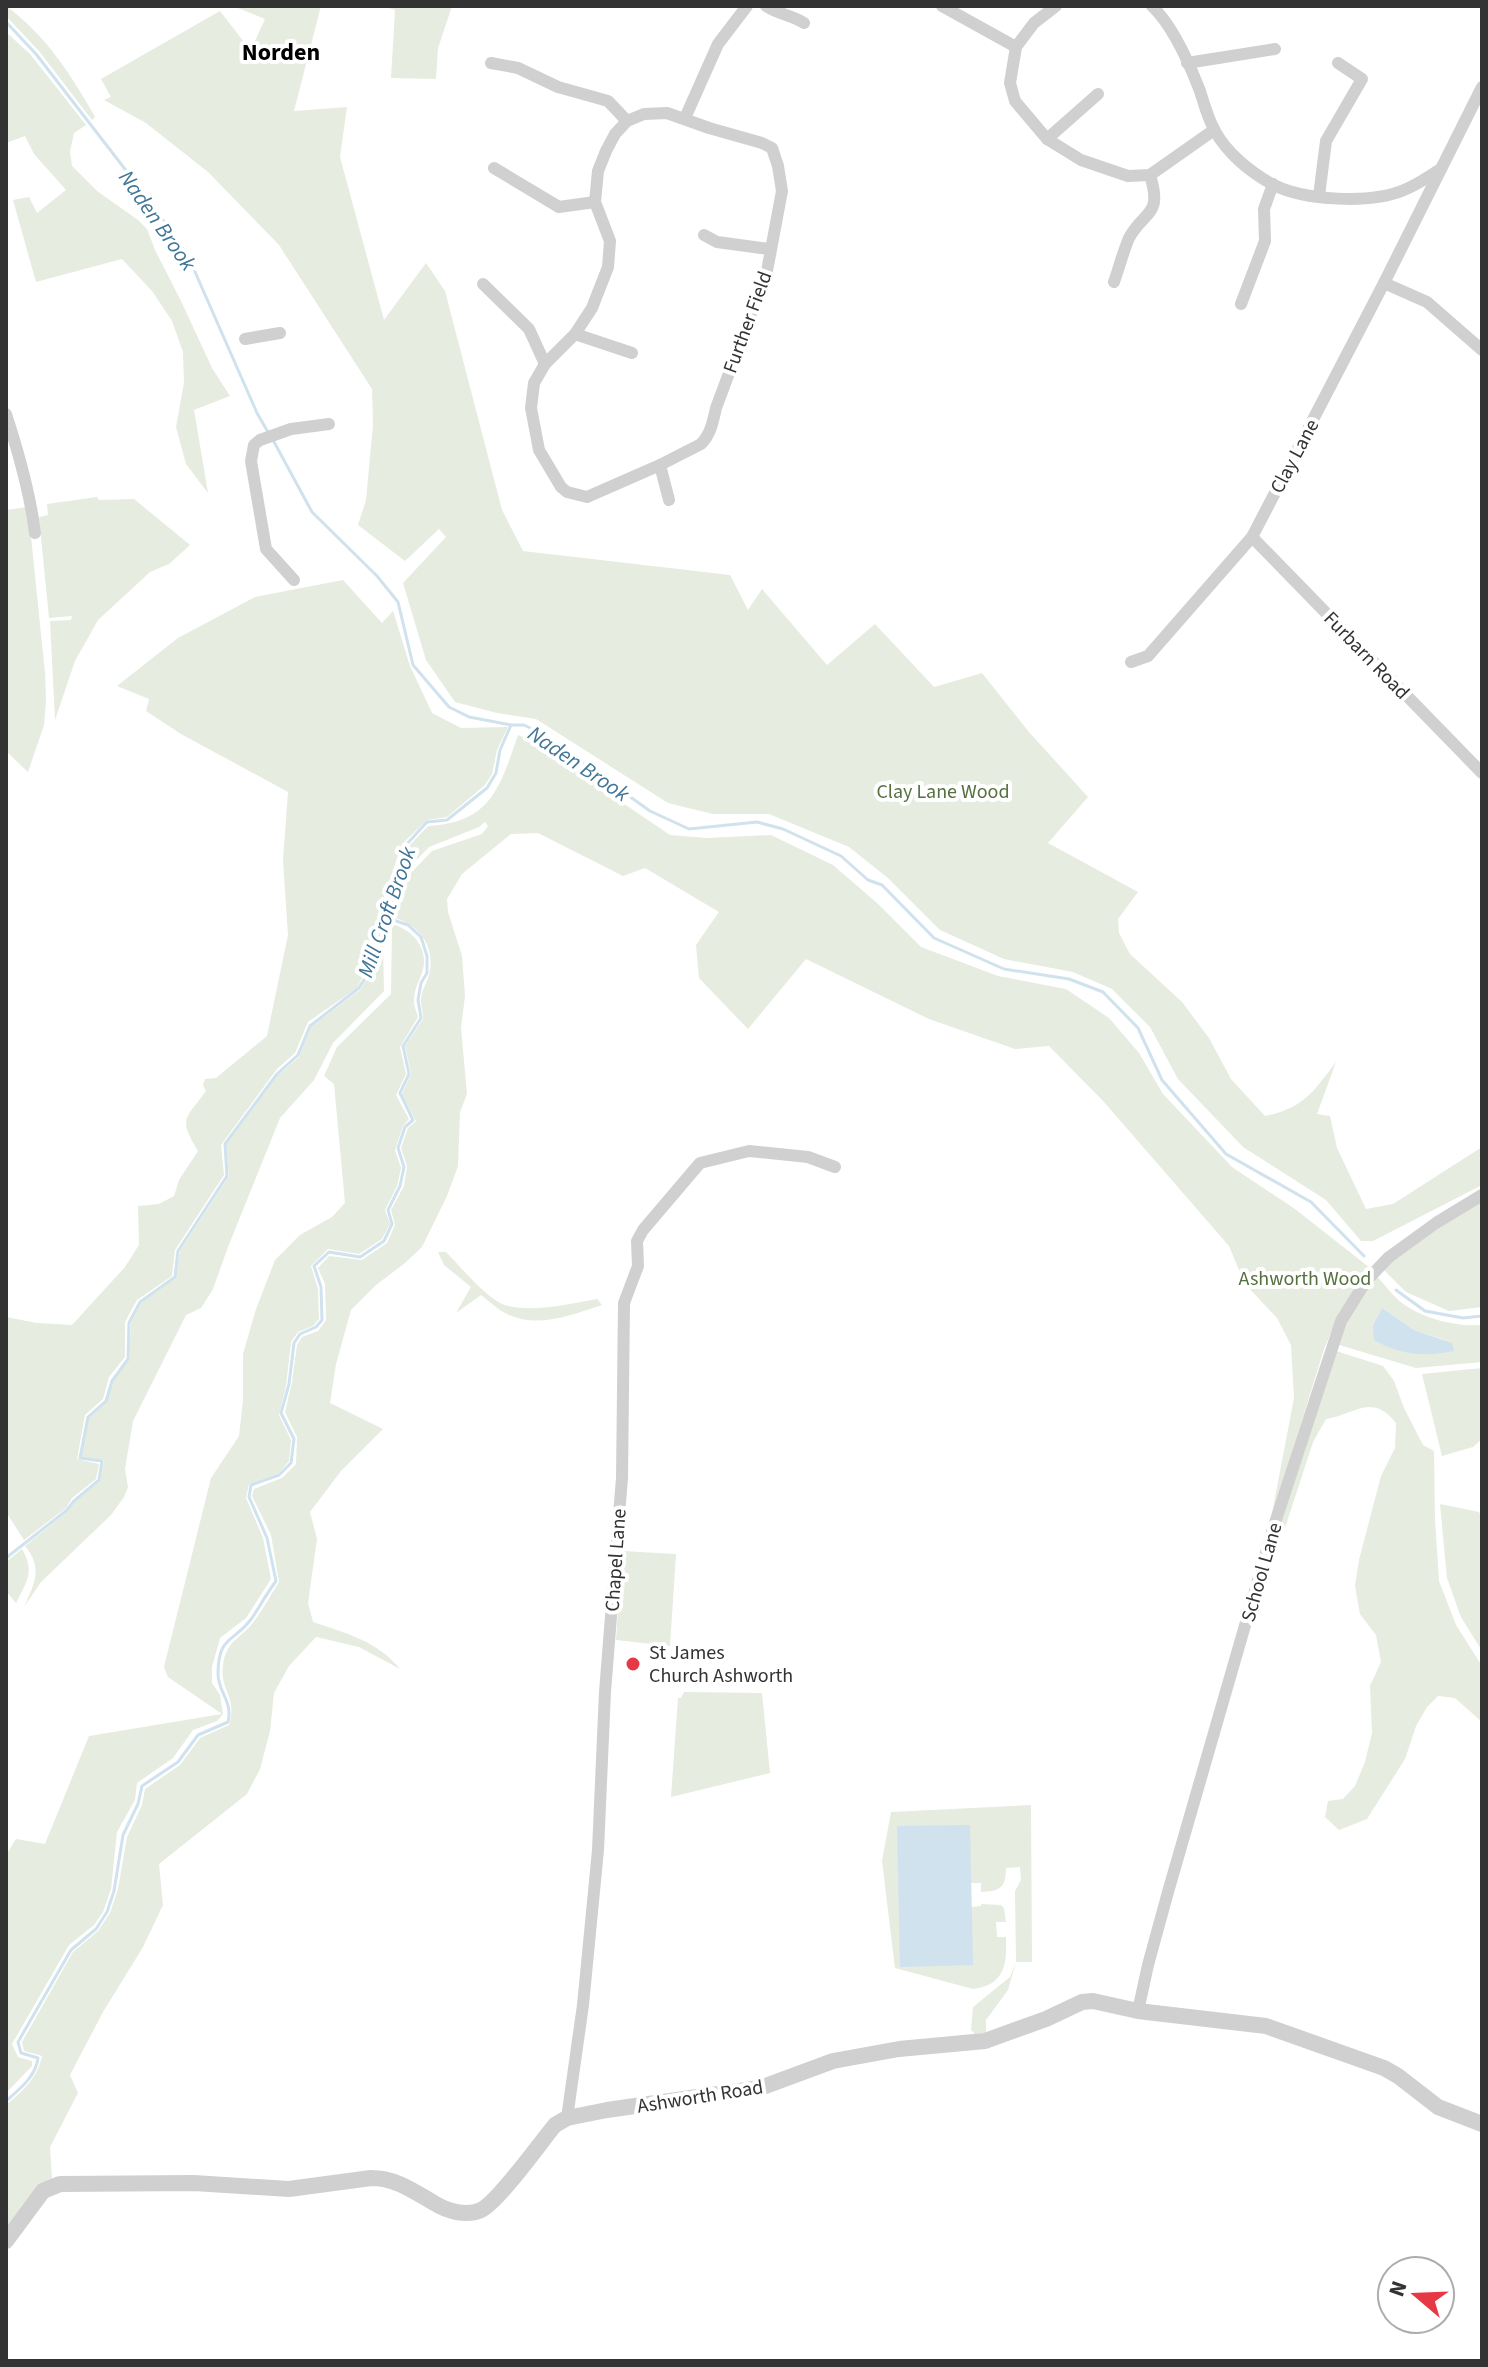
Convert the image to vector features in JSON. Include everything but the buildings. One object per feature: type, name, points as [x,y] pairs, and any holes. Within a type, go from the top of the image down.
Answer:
[{"type":"street","points":[[483,284],[529,329],[545,364],[575,334],[592,308],[608,267],[610,241],[595,202],[598,171],[615,134],[627,121],[644,114],[667,113],[685,118],[718,44],[747,6]]},
{"type":"street","points":[[766,6],[804,23]]},
{"type":"street","points":[[942,6],[1016,47]]},
{"type":"street","points":[[1056,6],[1034,23],[1016,47],[1010,83],[1015,101],[1047,139],[1081,160],[1128,176],[1150,175],[1214,130]]},
{"type":"street","points":[[1152,6],[1161,15],[1187,63],[1214,130],[1236,158],[1273,184],[1319,196],[1382,197],[1405,190],[1441,168]]},
{"type":"street","points":[[1187,63],[1275,49]]},
{"type":"street","points":[[491,63],[518,68],[558,87],[608,101],[627,121]]},
{"type":"street","points":[[1319,196],[1326,141],[1362,79],[1338,63]]},
{"type":"street","name":"Clay Lane","points":[[1131,662],[1148,656],[1252,537],[1482,87]]},
{"type":"street","points":[[1047,139],[1098,94]]},
{"type":"street","name":"Further Field","points":[[545,364],[534,383],[531,408],[539,450],[567,492],[587,497],[660,465],[706,439],[767,271],[782,191],[772,148],[685,118]]},
{"type":"street","points":[[494,168],[559,207],[595,202]]},
{"type":"street","points":[[1114,282],[1129,240],[1153,209],[1155,189],[1150,175]]},
{"type":"street","points":[[1241,304],[1265,241],[1264,209],[1273,184]]},
{"type":"street","points":[[1405,190],[1416,218]]},
{"type":"street","points":[[704,235],[717,242],[769,249]]},
{"type":"street","points":[[1384,283],[1427,302],[1482,350]]},
{"type":"street","points":[[245,339],[280,333]]},
{"type":"street","points":[[575,334],[632,353]]},
{"type":"street","points":[[7,420],[23,467],[35,533]]},
{"type":"street","points":[[294,580],[266,549],[251,461],[257,442],[291,429],[329,424]]},
{"type":"street","points":[[660,465],[669,500]]},
{"type":"street","name":"Furbarn Road","points":[[1252,537],[1482,773]]},
{"type":"street","name":"Chapel Lane","points":[[567,2118],[583,2005],[597,1863],[605,1692],[622,1478],[624,1303],[638,1266],[637,1241],[700,1163],[749,1151],[808,1157],[835,1167]]},
{"type":"street","name":"School Lane","points":[[1138,2011],[1168,1892],[1272,1532],[1341,1321],[1366,1281],[1389,1257],[1482,1195]]},
{"type":"street","name":"Ashworth Road","points":[[567,2118],[760,2088],[822,2064],[855,2057],[899,2049],[985,2041],[1082,2002],[1266,2026],[1384,2068],[1438,2107],[1482,2124]]},
{"type":"street","points":[[6,2241],[43,2191],[60,2184],[194,2183],[289,2189],[383,2178],[413,2190],[437,2205],[460,2213],[471,2213],[488,2205],[555,2125],[567,2118]]},
{"type":"green space","points":[[6,6],[33,29],[56,57],[95,117],[92,120],[39,51],[6,16]]},
{"type":"green space","name":"Clay Lane Wood","points":[[233,6],[321,6],[294,111],[347,107],[340,157],[384,320],[426,263],[445,291],[502,510],[523,551],[730,575],[748,610],[762,589],[827,665],[875,624],[934,687],[982,673],[1029,732],[1088,797],[1048,843],[1138,892],[1118,919],[1119,933],[1130,954],[1182,1002],[1209,1038],[1231,1079],[1265,1116],[1299,1103],[1314,1090],[1336,1062],[1317,1114],[1330,1116],[1337,1148],[1366,1209],[1393,1204],[1482,1147],[1482,1185],[1373,1241],[1361,1241],[1326,1200],[1243,1147],[1178,1079],[1150,1027],[1112,989],[1073,972],[1004,959],[940,930],[888,878],[849,847],[769,814],[713,814],[668,803],[536,719],[455,702],[426,660],[403,583],[446,537],[439,529],[405,561],[358,525],[366,500],[373,425],[372,389],[279,245],[208,172],[146,123],[104,100],[111,97],[101,79],[220,11],[244,42],[241,46],[249,54],[265,19]]},
{"type":"green space","points":[[383,6],[452,6],[438,48],[436,79],[391,78],[395,10]]},
{"type":"green space","points":[[6,32],[30,54],[86,125],[74,133],[70,152],[72,166],[97,191],[147,229],[212,368],[230,396],[194,410],[208,493],[186,464],[176,427],[184,383],[183,352],[172,321],[152,291],[122,259],[36,282],[13,200],[29,197],[37,213],[66,190],[34,154],[25,136],[6,143]]},
{"type":"green space","points":[[97,497],[99,500],[134,499],[190,545],[169,564],[150,572],[98,620],[75,661],[55,720],[50,621],[71,620],[72,616],[49,618],[39,517],[48,515],[47,504]]},
{"type":"green space","points":[[28,507],[46,700],[44,725],[28,772],[6,751],[6,510]]},
{"type":"green space","points":[[343,580],[382,623],[393,611],[410,666],[432,713],[461,728],[508,727],[497,750],[492,774],[485,785],[447,817],[427,820],[402,844],[378,914],[376,942],[357,988],[308,1022],[295,1053],[277,1069],[221,1145],[224,1175],[175,1250],[172,1276],[137,1300],[125,1322],[125,1357],[109,1377],[103,1399],[85,1415],[77,1459],[99,1464],[96,1479],[72,1498],[66,1508],[24,1540],[6,1512],[6,1317],[72,1325],[125,1267],[139,1245],[138,1206],[159,1204],[174,1196],[179,1180],[198,1151],[186,1125],[189,1114],[206,1091],[203,1085],[205,1079],[216,1078],[267,1036],[288,935],[283,860],[288,792],[181,734],[146,711],[149,699],[117,686],[178,638],[255,597]]},
{"type":"green space","name":"Ashworth Wood","points":[[518,735],[530,740],[670,835],[707,838],[771,835],[833,865],[921,947],[998,976],[1066,989],[1109,1018],[1139,1053],[1163,1094],[1232,1167],[1295,1209],[1370,1268],[1340,1311],[1324,1349],[1270,1524],[1294,1398],[1291,1345],[1277,1318],[1245,1284],[1229,1246],[1104,1102],[1049,1046],[1015,1049],[929,1019],[806,959],[748,1029],[699,978],[696,945],[719,912],[645,868],[623,876],[538,833],[511,834],[462,874],[447,899],[462,956],[465,996],[461,1028],[467,1094],[460,1112],[458,1166],[422,1247],[351,1310],[336,1364],[330,1403],[383,1429],[341,1471],[310,1512],[317,1539],[308,1603],[313,1622],[371,1645],[400,1669],[359,1647],[316,1637],[289,1666],[274,1693],[270,1731],[260,1769],[247,1794],[159,1864],[163,1905],[143,1947],[103,2012],[70,2075],[78,2093],[50,2147],[52,2180],[6,2233],[6,2105],[29,2083],[42,2056],[24,2051],[22,2042],[73,1952],[98,1931],[110,1913],[118,1889],[127,1837],[142,1805],[145,1789],[180,1765],[200,1738],[229,1725],[231,1707],[222,1674],[225,1657],[230,1646],[255,1620],[279,1582],[271,1535],[252,1496],[254,1489],[282,1478],[296,1464],[297,1437],[285,1412],[297,1345],[302,1337],[318,1331],[326,1320],[325,1284],[318,1268],[329,1256],[362,1260],[387,1243],[395,1225],[391,1210],[404,1186],[407,1166],[401,1148],[408,1128],[416,1121],[402,1094],[411,1074],[405,1046],[423,1019],[421,996],[431,961],[423,937],[411,925],[395,918],[406,878],[432,851],[482,834],[488,826],[485,822],[429,847],[401,876],[389,915],[384,914],[408,847],[428,826],[466,818],[490,799],[505,771]]},
{"type":"green space","points":[[382,918],[388,921],[383,945],[384,991],[333,1043],[314,1080],[280,1118],[213,1289],[201,1308],[186,1315],[133,1421],[125,1469],[128,1487],[124,1497],[111,1515],[41,1582],[24,1607],[35,1576],[34,1561],[25,1546],[100,1481],[104,1460],[81,1457],[88,1418],[106,1401],[113,1381],[129,1359],[131,1323],[141,1303],[176,1278],[180,1251],[229,1176],[226,1145],[278,1075],[299,1057],[311,1027],[360,990],[372,969],[381,940]]},
{"type":"green space","points":[[392,924],[407,931],[418,942],[424,964],[414,996],[418,1017],[400,1047],[406,1074],[396,1095],[409,1119],[403,1126],[395,1150],[401,1168],[397,1186],[385,1210],[390,1224],[382,1239],[359,1254],[328,1249],[311,1266],[318,1289],[319,1319],[313,1326],[298,1332],[291,1342],[279,1415],[291,1440],[289,1461],[279,1473],[249,1484],[246,1498],[263,1538],[271,1579],[246,1618],[220,1638],[212,1667],[212,1683],[220,1695],[223,1714],[217,1721],[193,1730],[173,1758],[137,1783],[135,1800],[117,1832],[111,1889],[103,1912],[94,1925],[69,1945],[12,2044],[18,2057],[32,2061],[32,2066],[6,2093],[6,1855],[16,1839],[45,1844],[89,1736],[222,1714],[168,1677],[164,1667],[211,1478],[239,1436],[243,1354],[275,1260],[300,1235],[332,1217],[345,1203],[334,1084],[324,1076],[337,1047],[391,994]]},
{"type":"green space","points":[[1482,1201],[1482,1307],[1449,1311],[1406,1292],[1383,1269],[1405,1250]]},
{"type":"green space","points":[[438,1252],[446,1252],[484,1291],[508,1306],[542,1308],[597,1299],[602,1305],[554,1319],[531,1320],[504,1312],[481,1295],[456,1313],[471,1287],[444,1265]]},
{"type":"green space","points":[[1376,1275],[1410,1309],[1451,1323],[1482,1325],[1482,1362],[1416,1368],[1336,1344],[1347,1317]],"holes":[[[1382,1308],[1414,1330],[1448,1341],[1373,1325]]]},
{"type":"green space","points":[[1333,1350],[1383,1366],[1394,1381],[1423,1445],[1434,1451],[1439,1581],[1456,1625],[1482,1666],[1482,1722],[1455,1698],[1438,1696],[1416,1726],[1405,1759],[1367,1819],[1339,1830],[1325,1817],[1328,1801],[1343,1799],[1355,1786],[1372,1733],[1370,1686],[1381,1662],[1376,1635],[1360,1614],[1355,1586],[1381,1476],[1395,1448],[1396,1423],[1387,1414],[1371,1407],[1326,1419],[1313,1442],[1284,1531],[1279,1530]]},
{"type":"green space","points":[[1482,1368],[1482,1439],[1473,1447],[1442,1456],[1422,1374]]},
{"type":"green space","points":[[1440,1504],[1479,1512],[1482,1519],[1482,1651],[1461,1617],[1447,1578]]},
{"type":"green space","points":[[22,1549],[29,1570],[16,1603],[6,1591],[6,1562]]},
{"type":"green space","points":[[622,1551],[676,1554],[670,1646],[616,1640]]},
{"type":"green space","points":[[684,1692],[762,1693],[770,1773],[671,1797],[678,1698]]},
{"type":"green space","points":[[1031,1805],[1032,1962],[1016,1962],[1015,1891],[1021,1880],[1020,1867],[1006,1868],[1001,1887],[981,1892],[981,1883],[971,1883],[969,1825],[972,1965],[971,1907],[1001,1905],[1006,1922],[996,1922],[997,1937],[1006,1937],[1002,1972],[992,1983],[973,1989],[895,1968],[882,1861],[891,1812]]},
{"type":"green space","points":[[1016,1962],[1008,1990],[986,2020],[986,2033],[975,2034],[971,2030],[973,2007],[1010,1977]]},
{"type":"water","points":[[1382,1308],[1414,1330],[1452,1343],[1454,1351],[1413,1353],[1393,1349],[1374,1340],[1373,1325]]},
{"type":"water","points":[[970,1825],[973,1965],[900,1967],[897,1826]]},
{"type":"waterway","name":"Naden Brook","points":[[6,22],[36,54],[152,204],[188,256],[269,434]]},
{"type":"waterway","name":"Naden Brook","points":[[273,440],[312,512],[377,576],[398,602],[413,665],[449,707],[469,717],[524,725],[542,734],[650,811],[689,829],[757,822],[783,829],[841,856],[868,880],[882,885],[934,938],[1004,969],[1069,979],[1103,992],[1138,1028],[1162,1080],[1226,1154],[1311,1202],[1364,1256]]},
{"type":"waterway","name":"Mill Croft Brook","points":[[6,1558],[67,1510],[99,1480],[102,1461],[80,1458],[88,1417],[106,1401],[112,1381],[128,1359],[129,1323],[140,1302],[175,1277],[178,1251],[227,1176],[225,1144],[277,1074],[298,1055],[310,1026],[359,988],[371,968],[380,940],[381,916],[405,846],[427,822],[447,820],[487,788],[496,773],[500,750],[511,725]]},
{"type":"waterway","points":[[6,2101],[22,2087],[37,2065],[38,2058],[21,2053],[18,2042],[71,1950],[96,1929],[107,1912],[114,1891],[123,1835],[138,1804],[142,1786],[178,1762],[198,1735],[228,1722],[229,1708],[218,1674],[221,1652],[252,1618],[276,1581],[267,1538],[249,1497],[251,1485],[279,1475],[291,1463],[294,1439],[281,1413],[289,1384],[294,1343],[300,1334],[316,1327],[322,1320],[321,1287],[314,1266],[329,1252],[360,1257],[384,1241],[392,1224],[388,1210],[400,1186],[404,1167],[398,1148],[405,1127],[413,1120],[400,1093],[409,1074],[403,1046],[421,1018],[418,1000],[421,983],[427,973],[427,956],[421,937],[408,925],[381,916]]},
{"type":"waterway","name":"Naden Brook","points":[[1396,1290],[1425,1311],[1463,1318],[1482,1316]]},
{"type":"place","name":"St James Church Ashworth","points":[[633,1664]]},
{"type":"district","name":"Norden","points":[[281,52]]}]
